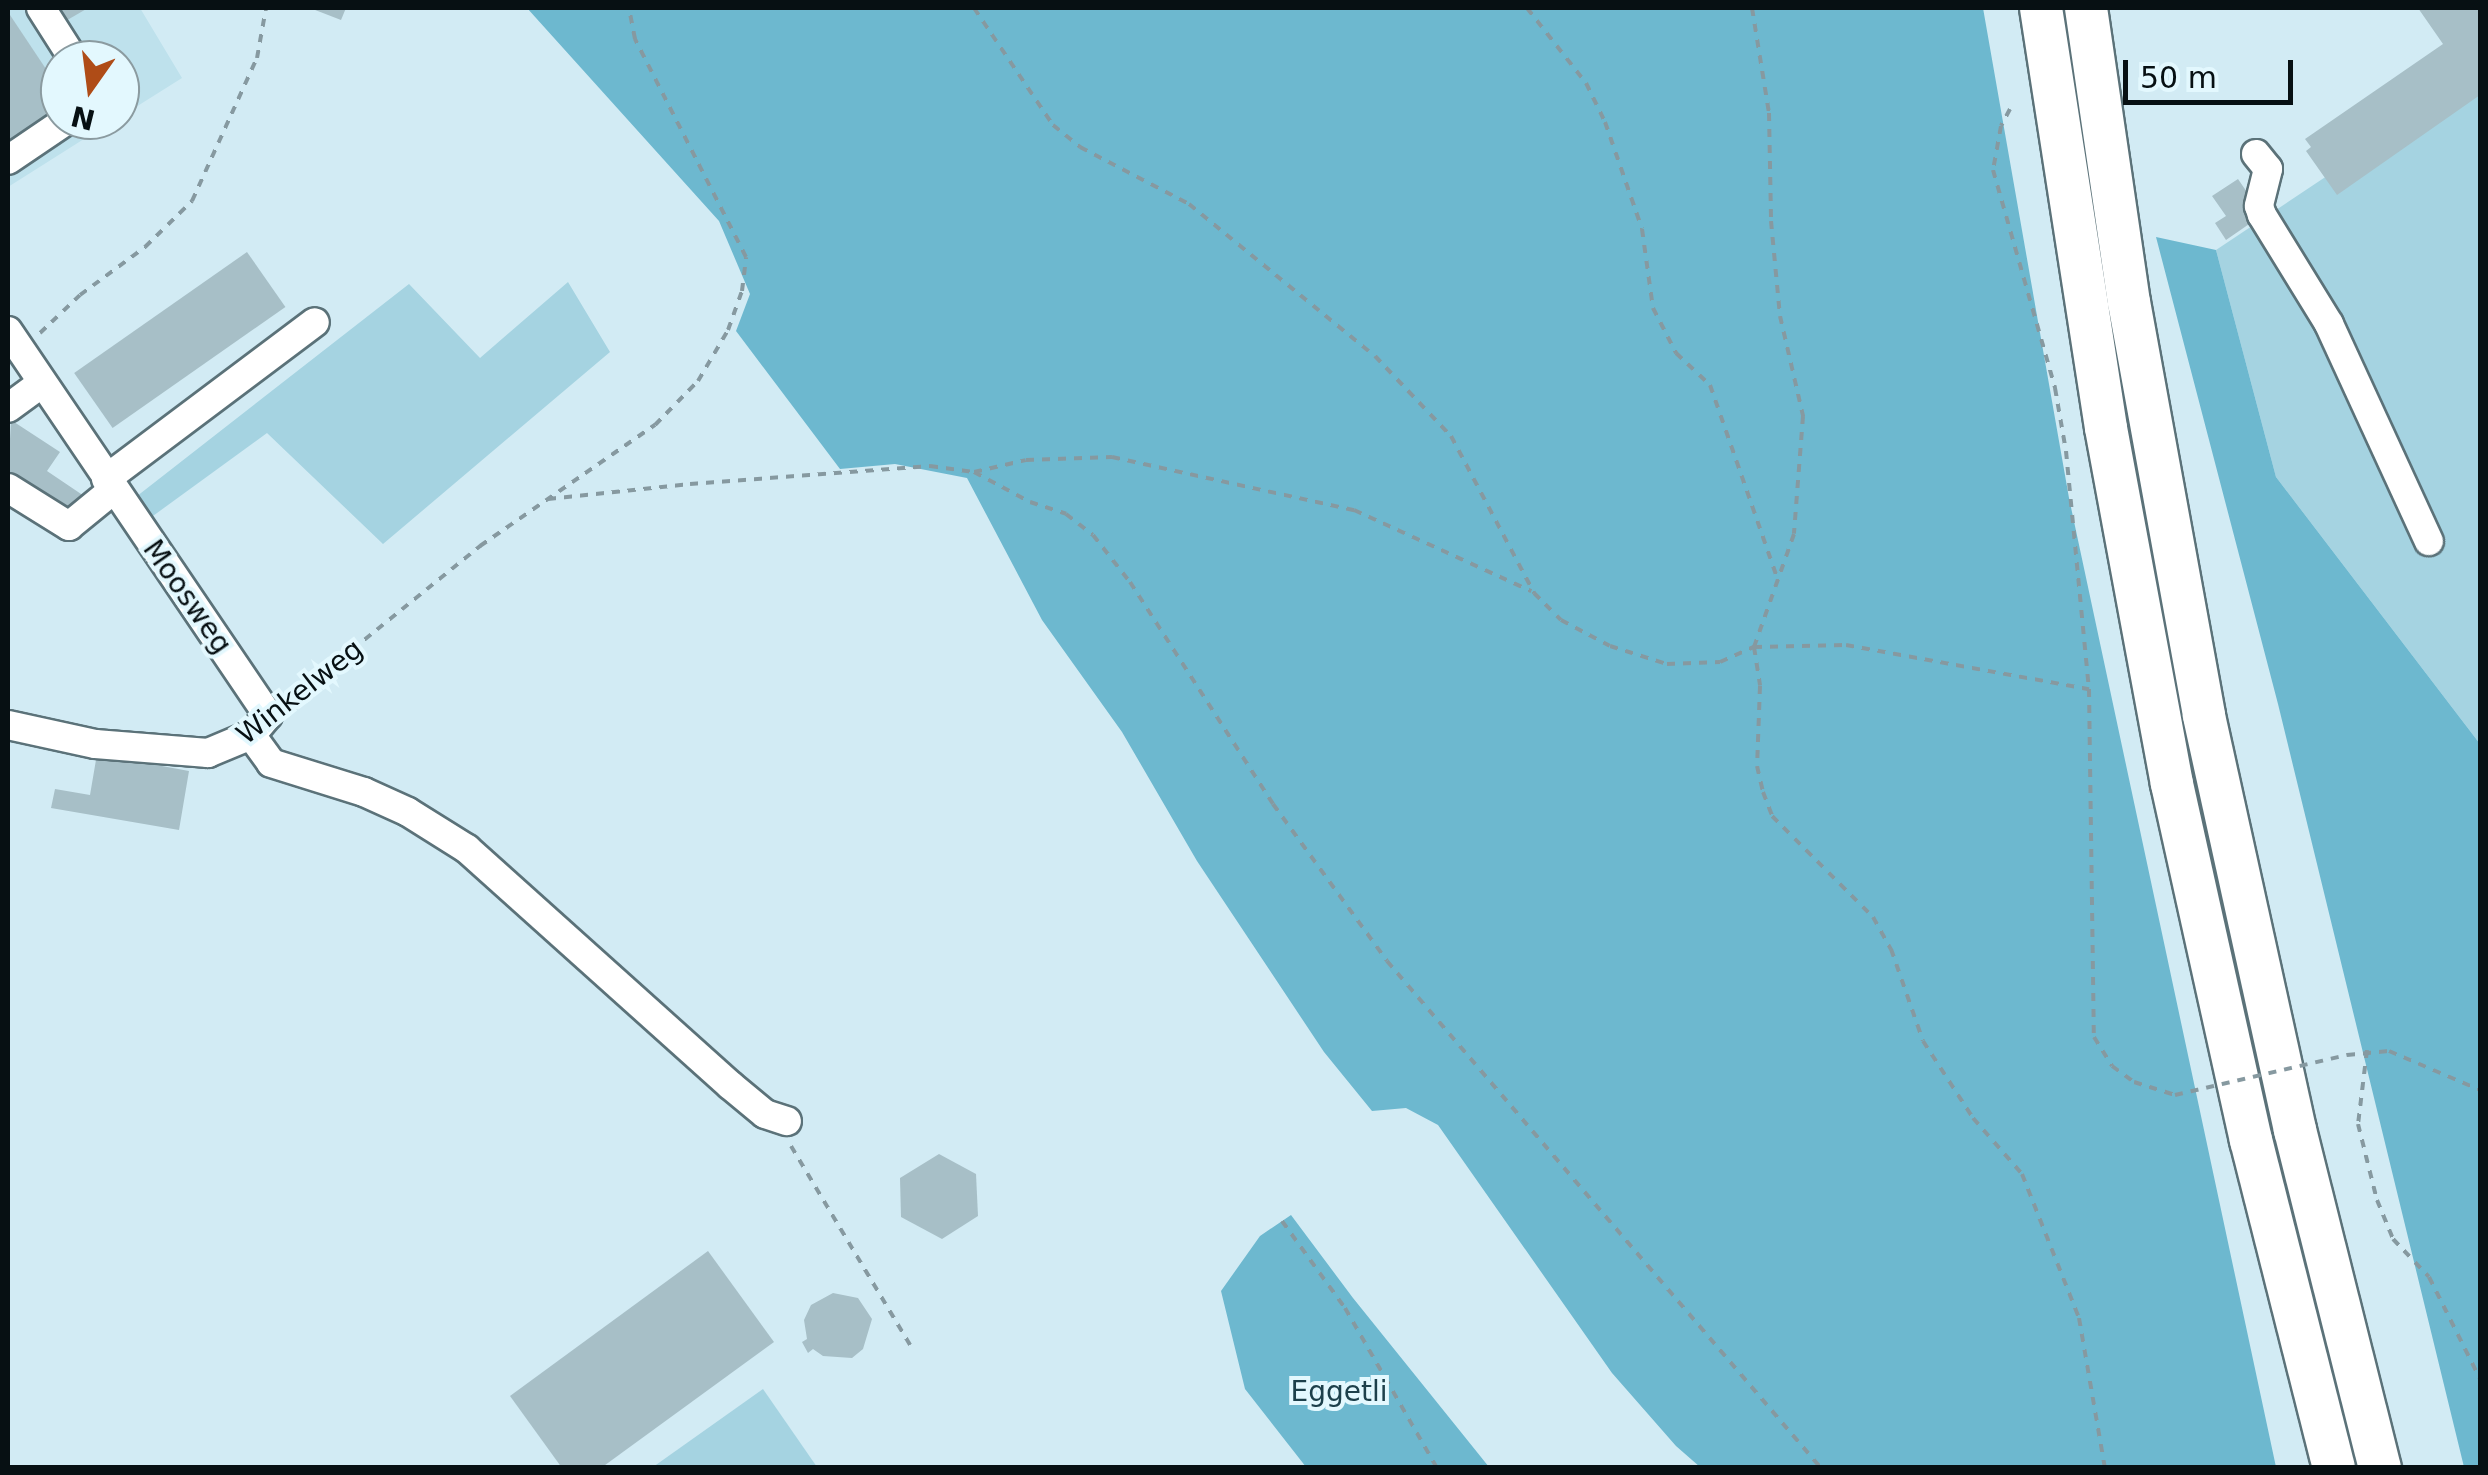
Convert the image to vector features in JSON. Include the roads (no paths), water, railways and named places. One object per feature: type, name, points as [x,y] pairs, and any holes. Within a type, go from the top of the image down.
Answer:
[{"type":"highway","points":[[2040,8],[2088,326],[2160,725],[2247,1124],[2334,1468]]},
{"type":"highway","points":[[2086,8],[2129,302],[2214,761],[2299,1150],[2380,1468]]},
{"type":"street","points":[[41,8],[61,40]]},
{"type":"street","points":[[8,160],[40,138]]},
{"type":"street","points":[[2256,154],[2268,170],[2259,206],[2262,215],[2329,324],[2428,541]]},
{"type":"street","points":[[8,488],[69,526],[110,484],[316,322]]},
{"type":"street","points":[[8,387],[25,358]]},
{"type":"street","points":[[8,408],[25,358]]},
{"type":"street","name":"Moosweg","points":[[25,358],[110,484],[260,725],[271,763],[364,792],[408,812],[467,849],[730,1085],[765,1114],[788,1121]]},
{"type":"street","name":"Winkelweg","points":[[8,725],[95,744],[208,753],[260,725]]},
{"type":"park label","name":"Eggetli","points":[[1339,1392]]}]
